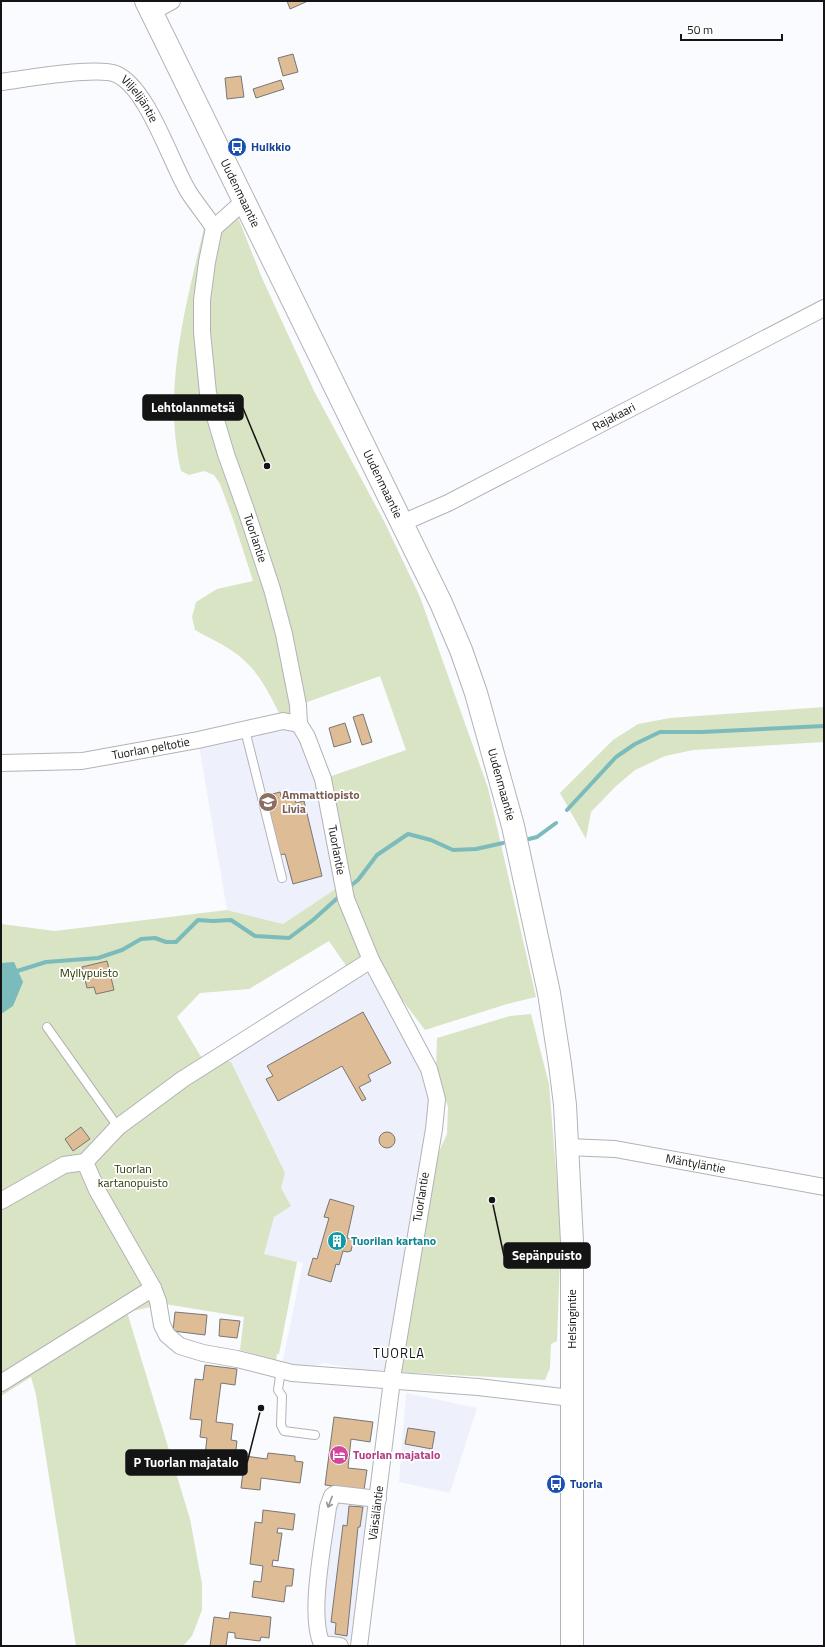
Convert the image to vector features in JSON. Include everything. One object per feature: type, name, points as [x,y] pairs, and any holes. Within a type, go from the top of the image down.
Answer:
[{"type":"main road","name":"Uudenmaantie","points":[[148,7],[441,603],[461,650],[476,693],[494,754],[518,848],[549,994]]},
{"type":"main road","name":"Helsingintie","points":[[549,994],[565,1105],[572,1242],[572,1646]]},
{"type":"street","points":[[148,7],[172,1]]},
{"type":"street","name":"Viljelijäntie","points":[[1,82],[72,73],[98,72],[115,74],[133,87],[144,102],[189,191],[214,228]]},
{"type":"street","points":[[214,228],[243,202]]},
{"type":"street","name":"Tuorlantie","points":[[214,228],[202,300],[202,332],[208,393],[226,454],[272,589],[298,705],[299,724],[308,737],[323,779],[345,892],[371,960],[430,1069],[437,1099],[434,1129],[391,1380]]},
{"type":"street","name":"Rajakaari","points":[[402,523],[448,503],[824,308]]},
{"type":"street","name":"Tuorlan peltotie","points":[[1,763],[82,761],[245,730],[283,721],[299,724]]},
{"type":"street","points":[[1,1201],[64,1165],[85,1162],[118,1127],[183,1079],[371,960]]},
{"type":"street","name":"Mäntyläntie","points":[[567,1147],[615,1149],[824,1186]]},
{"type":"street","points":[[85,1162],[98,1190],[153,1288],[158,1302],[162,1325],[167,1335],[180,1346],[203,1353],[282,1369],[292,1373],[478,1387],[572,1398]]},
{"type":"street","points":[[1,1383],[153,1288]]},
{"type":"street","name":"Väisäläntie","points":[[360,1646],[391,1380]]},
{"type":"street","points":[[340,1646],[317,1645],[318,1636],[315,1609],[330,1501],[335,1494],[378,1499]]},
{"type":"lane","points":[[245,730],[282,878]]},
{"type":"lane","points":[[47,1026],[118,1127]]},
{"type":"lane","points":[[282,1369],[278,1390],[282,1396],[281,1425],[284,1431],[315,1435]]},
{"type":"shaded area","name":"Ammattiopisto Livia","points":[[283,721],[308,737],[343,884],[283,924],[227,910],[198,740]]},
{"type":"shaded area","points":[[371,960],[424,1070],[429,1099],[427,1139],[387,1370],[362,1370],[324,1363],[292,1373],[281,1369],[303,1263],[264,1254],[285,1173],[217,1059]]},
{"type":"shaded area","points":[[406,1393],[477,1408],[450,1493],[399,1482]]},
{"type":"shaded area","points":[[333,1496],[372,1502],[355,1641],[318,1636]]},
{"type":"green space","points":[[235,210],[262,278],[314,391],[385,523],[420,597],[488,788],[536,997],[507,1004],[425,1030],[372,960],[351,973],[329,941],[249,989],[200,993],[177,1017],[206,1065],[217,1059],[231,1062],[285,1173],[281,1188],[291,1206],[274,1217],[264,1254],[297,1262],[279,1354],[277,1354],[276,1360],[240,1350],[244,1317],[165,1304],[127,1312],[190,1519],[202,1584],[202,1610],[192,1636],[183,1646],[76,1646],[36,1395],[31,1377],[1,1396],[1,924],[55,931],[227,910],[283,924],[343,884],[323,779],[406,750],[380,676],[299,705],[299,724],[283,721],[264,685],[253,669],[228,648],[195,630],[192,617],[196,602],[217,589],[253,581],[220,484],[214,475],[204,471],[189,475],[181,471],[176,439],[174,407],[175,375],[179,342],[207,215],[214,228]]},
{"type":"green space","points":[[824,707],[824,742],[693,750],[665,756],[635,770],[615,787],[591,812],[586,839],[560,793],[613,740],[638,724],[670,718]]},
{"type":"green space","points":[[531,1014],[549,1084],[561,1232],[557,1341],[551,1344],[550,1368],[545,1380],[396,1372],[432,1167],[447,1134],[448,1107],[436,1068],[437,1038],[510,1016]]},
{"type":"water","points":[[14,962],[23,982],[13,1006],[1,1014],[1,963]]},
{"type":"building","points":[[287,1],[308,1],[290,9]]},
{"type":"building","points":[[293,54],[298,72],[283,76],[278,58]]},
{"type":"building","points":[[241,76],[244,97],[227,99],[225,78]]},
{"type":"building","points":[[281,80],[284,89],[256,98],[253,89]]},
{"type":"building","points":[[363,714],[372,742],[362,745],[353,717]]},
{"type":"building","points":[[345,723],[351,742],[334,747],[329,728]]},
{"type":"building","points":[[280,792],[282,799],[294,796],[296,803],[304,801],[322,876],[293,884],[285,854],[279,855],[265,796]]},
{"type":"building","points":[[107,961],[114,990],[96,994],[94,987],[87,988],[82,967]]},
{"type":"building","points":[[363,1012],[391,1063],[368,1075],[371,1081],[359,1087],[366,1099],[362,1101],[342,1066],[278,1101],[266,1079],[273,1076],[267,1066]]},
{"type":"building","points":[[81,1127],[90,1139],[73,1151],[65,1139]]},
{"type":"building","points":[[387,1132],[393,1134],[395,1140],[393,1146],[387,1148],[381,1146],[379,1140],[381,1134]]},
{"type":"building","name":"Tuorilan kartano","points":[[330,1199],[354,1206],[347,1238],[351,1239],[353,1242],[351,1251],[343,1251],[339,1265],[336,1264],[331,1282],[308,1275],[313,1258],[317,1259],[329,1218],[324,1217]]},
{"type":"building","points":[[175,1312],[207,1315],[205,1335],[173,1331]]},
{"type":"building","points":[[220,1319],[240,1321],[237,1338],[219,1336]]},
{"type":"building","points":[[205,1365],[237,1369],[235,1385],[221,1383],[216,1422],[233,1424],[231,1440],[237,1441],[235,1458],[205,1455],[207,1438],[200,1437],[202,1420],[190,1419],[195,1379],[203,1380]]},
{"type":"building","name":"Tuorlan majatalo","points":[[334,1417],[373,1422],[370,1442],[351,1439],[348,1468],[367,1470],[364,1490],[325,1485]]},
{"type":"building","points":[[408,1428],[435,1432],[432,1449],[405,1444]]},
{"type":"building","points":[[268,1453],[295,1456],[295,1461],[303,1462],[300,1483],[261,1478],[260,1490],[241,1488],[245,1456],[267,1459]]},
{"type":"building","points":[[349,1506],[363,1507],[360,1527],[358,1527],[347,1636],[335,1634],[336,1623],[331,1622],[343,1525],[347,1526]]},
{"type":"building","points":[[263,1510],[295,1514],[293,1530],[278,1528],[277,1533],[282,1533],[278,1561],[273,1560],[272,1566],[294,1569],[292,1586],[286,1586],[284,1602],[252,1597],[254,1581],[261,1582],[263,1566],[250,1564],[255,1522],[262,1523]]},
{"type":"building","points":[[230,1612],[271,1617],[269,1638],[261,1637],[260,1641],[235,1638],[235,1633],[228,1632],[226,1646],[210,1646],[214,1617],[229,1619]]},
{"type":"waterway","points":[[567,810],[616,757],[635,744],[660,732],[702,732],[824,726]]},
{"type":"waterway","points":[[529,839],[537,837],[556,823]]},
{"type":"waterway","points":[[348,888],[358,880],[377,855],[408,834],[431,840],[453,850],[476,849],[503,843]]},
{"type":"waterway","points":[[14,972],[46,962],[98,958],[122,950],[141,939],[155,938],[166,942],[176,942],[198,920],[231,920],[255,936],[289,938],[313,920],[342,894]]},
{"type":"place","name":"Hulkkio","points":[[237,147]]},
{"type":"place","name":"Lehtolanmetsä","points":[[267,466]]},
{"type":"place","name":"Ammattiopisto Livia","points":[[268,802]]},
{"type":"place","name":"Sepänpuisto","points":[[492,1200]]},
{"type":"place","name":"Tuorilan kartano","points":[[337,1241]]},
{"type":"place","name":"P Tuorlan majatalo","points":[[261,1408]]},
{"type":"place","name":"Tuorlan majatalo","points":[[339,1455]]},
{"type":"place","name":"Tuorla","points":[[556,1484]]},
{"type":"district","name":"TUORLA","points":[[399,1353]]},
{"type":"park label","name":"Myllypuisto","points":[[89,973]]},
{"type":"park label","name":"Tuorlan kartanopuisto","points":[[133,1176]]}]
